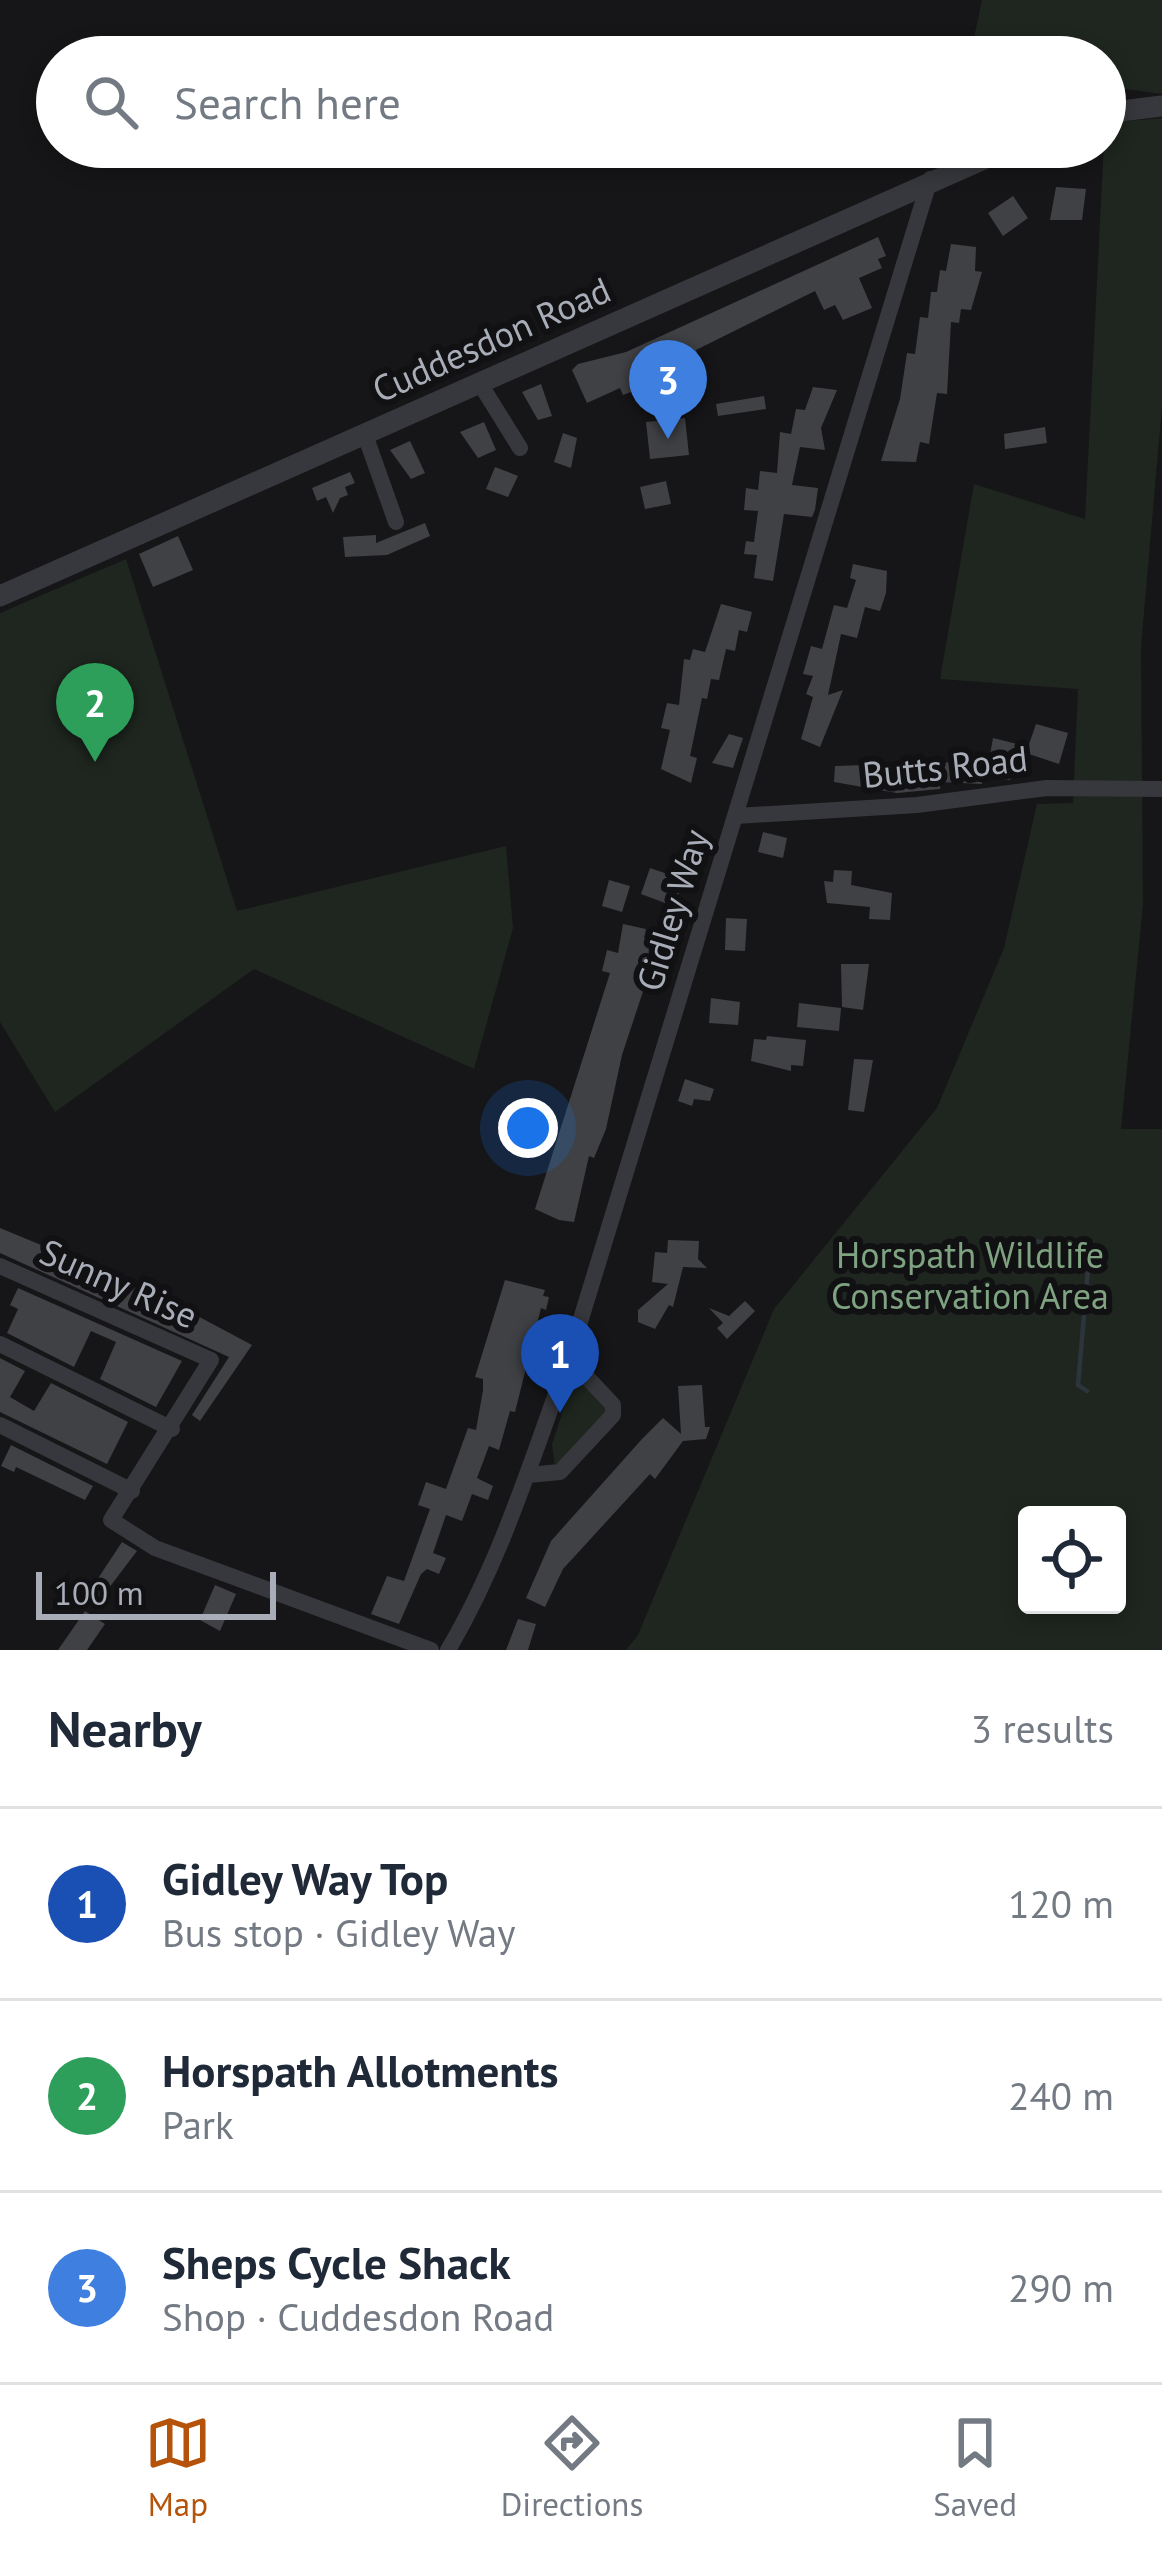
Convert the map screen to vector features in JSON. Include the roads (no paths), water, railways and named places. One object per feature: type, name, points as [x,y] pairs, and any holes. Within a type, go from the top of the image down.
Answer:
[{"type":"street","points":[[1126,110],[1162,106]]},
{"type":"street","name":"Cuddesdon Road","points":[[0,596],[957,168]]},
{"type":"street","name":"Gidley Way","points":[[448,1650],[475,1605],[569,1358],[931,178]]},
{"type":"street","points":[[478,382],[520,448]]},
{"type":"street","points":[[364,432],[378,508],[396,522]]},
{"type":"street","name":"Butts Road","points":[[736,816],[917,806],[1059,788],[1162,789]]},
{"type":"street","name":"Sunny Rise","points":[[0,1266],[211,1360],[172,1429]]},
{"type":"street","points":[[0,1344],[172,1429],[111,1520],[138,1540],[431,1650]]},
{"type":"street","points":[[528,1475],[560,1472],[613,1415],[613,1405],[569,1358]]},
{"type":"street","points":[[0,1425],[131,1491]]},
{"type":"waterway","points":[[1033,1241],[1070,1246],[1089,1258],[1078,1385],[1087,1391]]},
{"type":"place","name":"Sheps Cycle Shack","points":[[668,439]]},
{"type":"place","name":"Horspath Allotments","points":[[95,762]]},
{"type":"place","name":"Gidley Way Top","points":[[560,1413]]},
{"type":"park label","name":"Horspath Wildlife Conservation Area","points":[[970,1274]]}]
